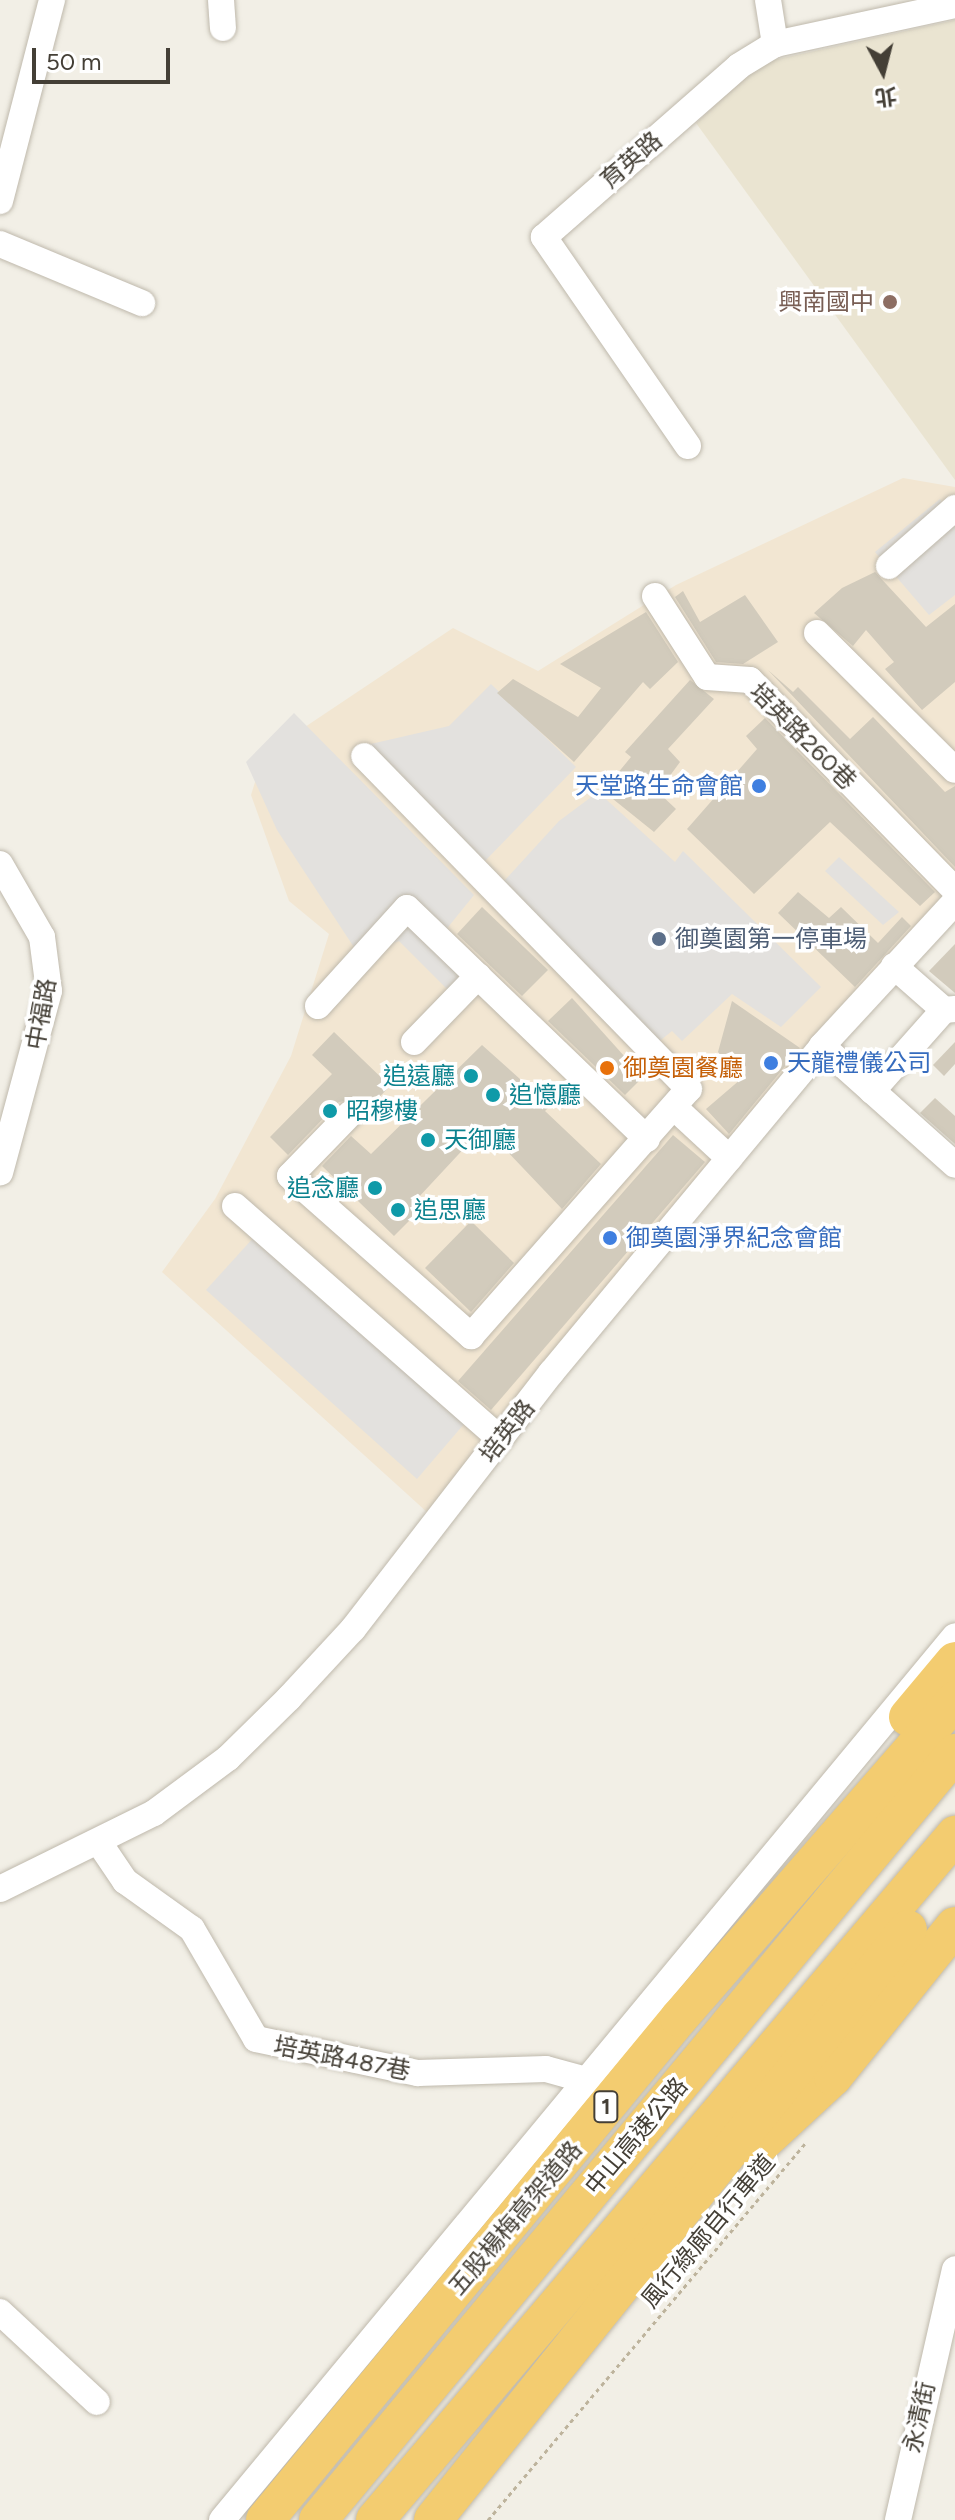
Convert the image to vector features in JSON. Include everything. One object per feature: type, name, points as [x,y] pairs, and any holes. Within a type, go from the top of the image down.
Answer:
[{"type":"highway","points":[[679,2018],[875,1755],[955,1661]]},
{"type":"highway","name":"五股楊梅高架道路","points":[[265,2520],[679,2018],[955,1700]]},
{"type":"highway","name":"中山高速公路","points":[[318,2520],[955,1753]]},
{"type":"highway","name":"中山高速公路","points":[[375,2520],[955,1835]]},
{"type":"highway","points":[[433,2520],[955,1871]]},
{"type":"highway","points":[[657,2241],[833,2077],[955,1926]]},
{"type":"street","points":[[0,201],[52,0]]},
{"type":"street","points":[[221,0],[223,28]]},
{"type":"street","points":[[768,0],[775,44]]},
{"type":"street","name":"育英路","points":[[688,446],[544,237],[739,66],[775,44],[955,5]]},
{"type":"street","points":[[0,244],[142,303]]},
{"type":"street","points":[[889,566],[955,508]]},
{"type":"street","name":"培英路260巷","points":[[655,596],[707,677],[750,680],[955,890]]},
{"type":"street","points":[[817,633],[955,770]]},
{"type":"street","points":[[350,1114],[290,1176],[471,1336],[689,1089],[364,756]]},
{"type":"street","name":"中福路","points":[[0,864],[42,937],[49,978],[0,1172]]},
{"type":"street","name":"培英路","points":[[0,1889],[100,1844],[228,1758],[289,1698],[353,1629],[500,1439],[822,1046],[955,902]]},
{"type":"street","points":[[318,1006],[407,908],[647,1139]]},
{"type":"street","points":[[872,1091],[950,1010],[894,966]]},
{"type":"street","points":[[414,1042],[478,976]]},
{"type":"street","points":[[822,1046],[955,1165]]},
{"type":"street","points":[[675,1108],[729,1158]]},
{"type":"street","points":[[235,1206],[500,1439]]},
{"type":"street","points":[[222,2520],[955,1636]]},
{"type":"street","name":"培英路487巷","points":[[100,1844],[125,1881],[192,1929],[256,2039],[279,2049],[418,2073],[546,2069],[586,2080]]},
{"type":"street","name":"永清街","points":[[898,2520],[955,2269]]},
{"type":"street","points":[[0,2312],[97,2402]]},
{"type":"path","name":"風行綠廊自行車道","points":[[488,2520],[813,2134]]},
{"type":"shaded area","name":"興南國中","points":[[955,20],[955,480],[696,123],[760,63]]},
{"type":"shaded area","points":[[903,478],[955,487],[955,889],[428,1513],[162,1272],[215,1199],[291,1056],[329,934],[289,901],[251,795],[261,763],[293,735],[453,628],[538,671],[676,585]]},
{"type":"shaded area","points":[[940,499],[955,522],[955,595],[929,615],[875,552]]},
{"type":"shaded area","points":[[491,684],[576,767],[485,861],[362,746],[449,726]]},
{"type":"shaded area","points":[[294,713],[474,895],[432,947],[465,977],[451,993],[399,941],[359,955],[277,830],[246,762]]},
{"type":"shaded area","name":"御奠園第一停車場","points":[[598,792],[675,862],[683,851],[821,987],[781,1027],[732,994],[682,1041],[672,1031],[656,1044],[495,891],[559,821]]},
{"type":"shaded area","points":[[839,857],[899,912],[883,925],[825,871]]},
{"type":"shaded area","points":[[255,1236],[464,1424],[417,1479],[206,1290]]},
{"type":"building","points":[[875,572],[926,627],[955,604],[955,682],[922,710],[885,669],[894,662],[866,630],[853,646],[814,613],[842,588]]},
{"type":"building","points":[[683,591],[700,622],[745,595],[778,642],[743,664],[716,662],[675,597]]},
{"type":"building","points":[[646,612],[678,662],[650,689],[643,682],[574,762],[497,693],[513,679],[578,717],[601,688],[560,664]]},
{"type":"building","points":[[768,670],[793,692],[798,687],[850,739],[873,717],[945,792],[955,786],[955,867]]},
{"type":"building","points":[[690,680],[714,699],[668,749],[680,762],[658,792],[676,809],[654,832],[603,791],[631,757],[625,752]]},
{"type":"building","name":"天堂路生命會館","points":[[765,718],[935,892],[920,906],[830,822],[754,894],[687,829],[757,749],[746,736]]},
{"type":"building","points":[[798,892],[829,918],[841,907],[878,943],[902,917],[911,926],[855,987],[778,913]]},
{"type":"building","points":[[482,907],[548,970],[522,996],[457,934]]},
{"type":"building","points":[[955,944],[955,993],[929,971]]},
{"type":"building","points":[[572,998],[643,1077],[625,1095],[548,1021]]},
{"type":"building","points":[[732,1001],[800,1048],[729,1134],[706,1109],[741,1079],[718,1052]]},
{"type":"building","name":"昭穆樓","points":[[334,1032],[390,1086],[366,1111],[355,1099],[339,1102],[288,1155],[270,1137],[332,1074],[312,1055]]},
{"type":"building","points":[[955,1042],[955,1064],[944,1076],[933,1065]]},
{"type":"building","points":[[482,1045],[550,1106],[545,1111],[601,1164],[562,1209],[484,1127],[417,1199],[424,1206],[394,1236],[322,1166],[351,1136],[371,1154]]},
{"type":"building","points":[[935,1098],[955,1116],[955,1144],[920,1113]]},
{"type":"building","points":[[673,1135],[705,1162],[491,1410],[458,1381]]},
{"type":"building","points":[[471,1221],[514,1263],[471,1312],[425,1268]]},
{"type":"place","name":"興南國中","points":[[890,302]]},
{"type":"place","name":"天堂路生命會館","points":[[759,786]]},
{"type":"place","name":"御奠園第一停車場","points":[[659,939]]},
{"type":"place","name":"天龍禮儀公司","points":[[771,1063]]},
{"type":"place","name":"御奠園餐廳","points":[[607,1068]]},
{"type":"place","name":"追遠廳","points":[[471,1076]]},
{"type":"place","name":"追憶廳","points":[[493,1095]]},
{"type":"place","name":"昭穆樓","points":[[330,1111]]},
{"type":"place","name":"天御廳","points":[[428,1140]]},
{"type":"place","name":"追念廳","points":[[375,1188]]},
{"type":"place","name":"追思廳","points":[[398,1210]]},
{"type":"place","name":"御奠園淨界紀念會館","points":[[610,1238]]}]
